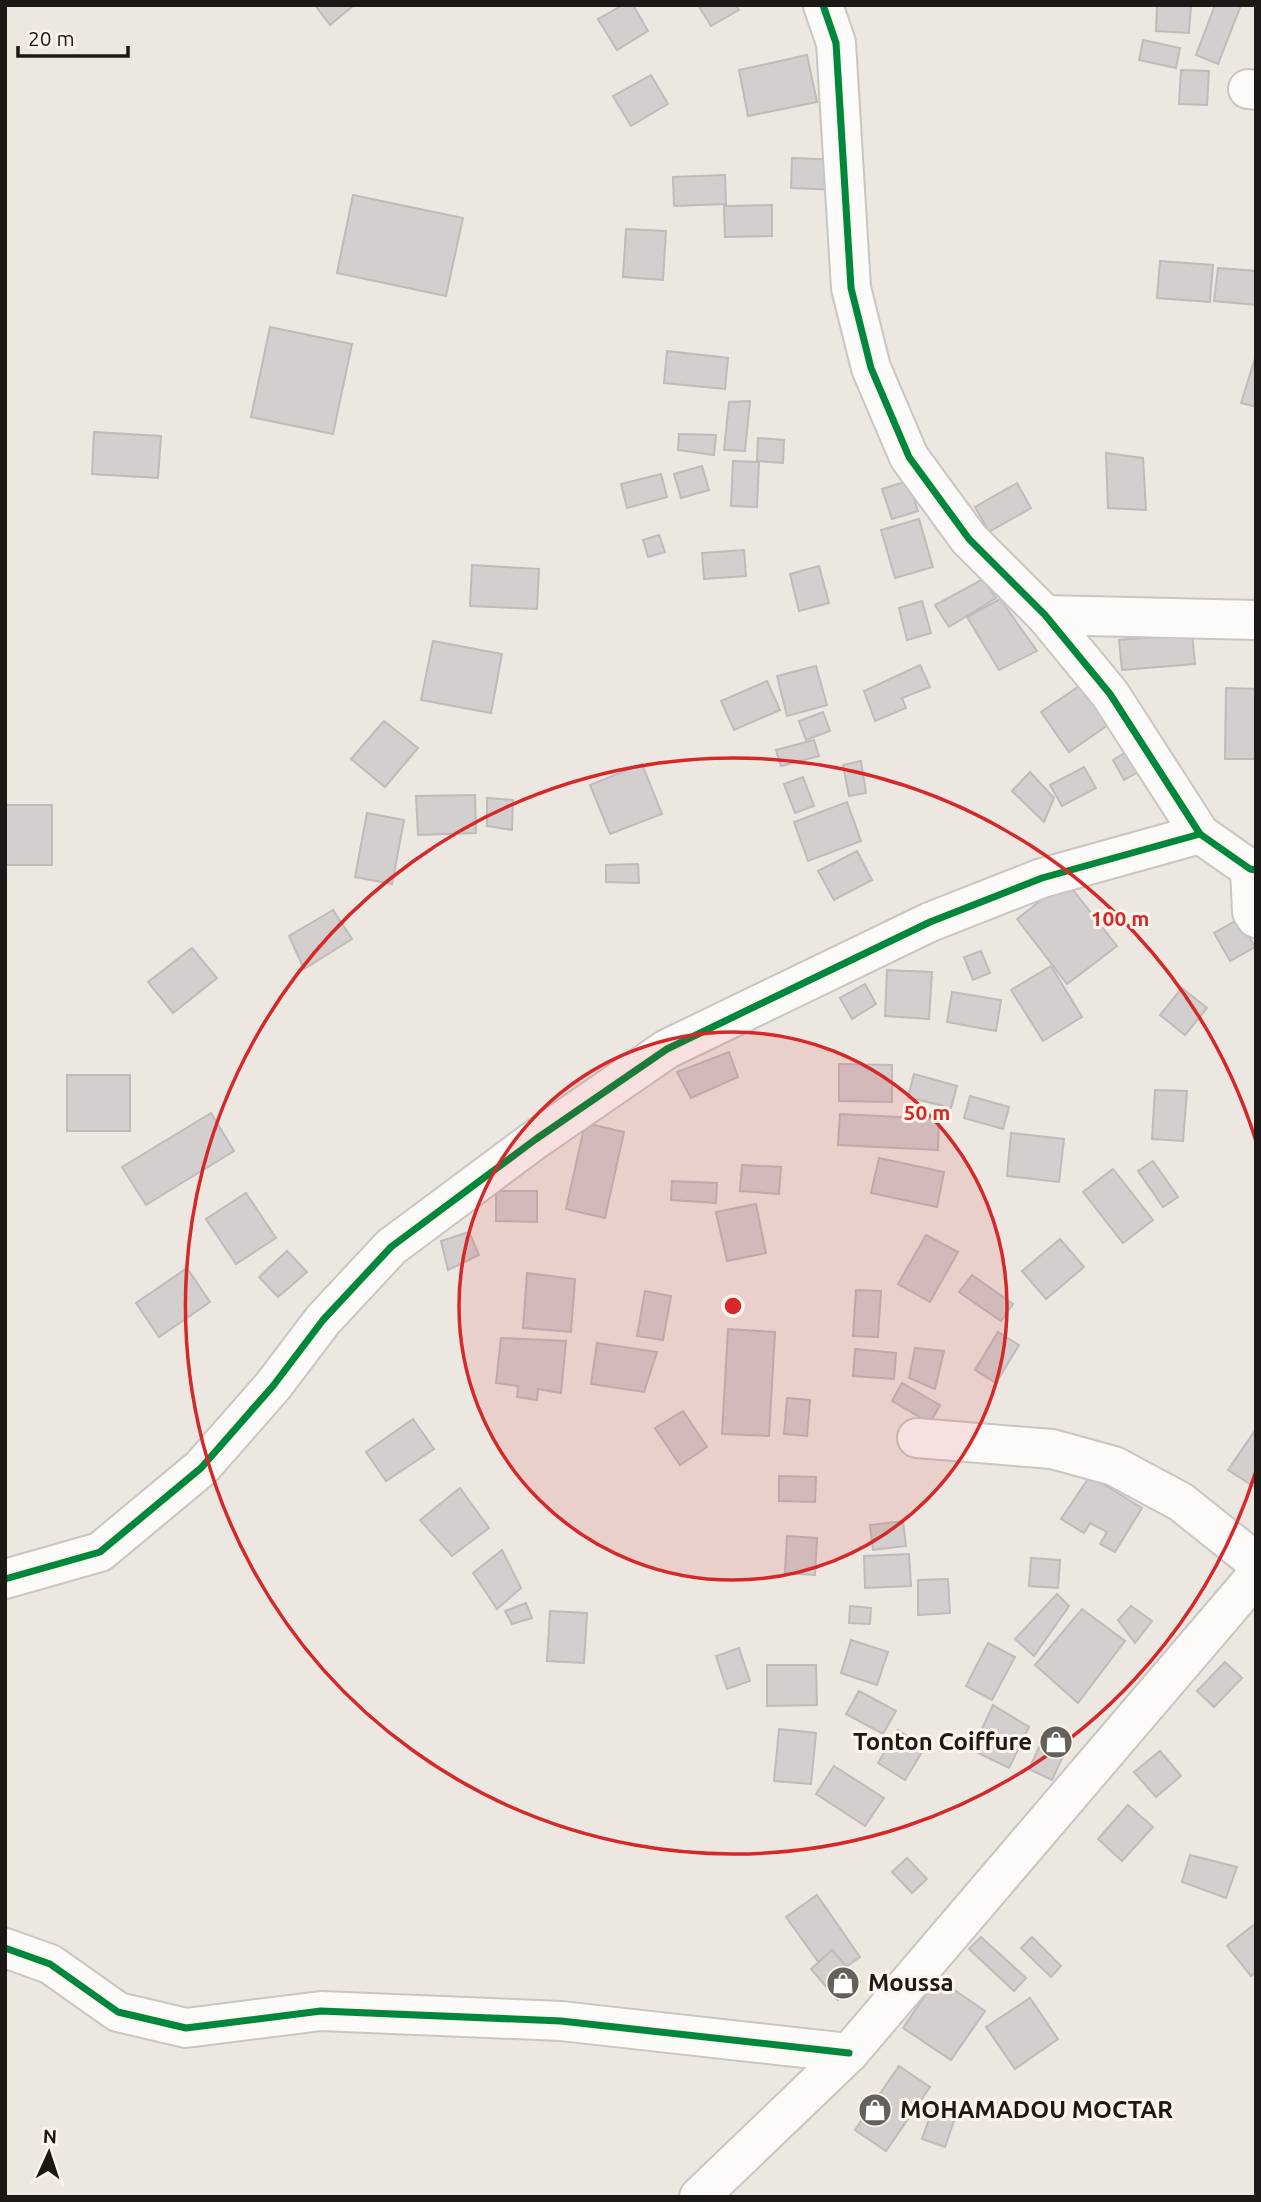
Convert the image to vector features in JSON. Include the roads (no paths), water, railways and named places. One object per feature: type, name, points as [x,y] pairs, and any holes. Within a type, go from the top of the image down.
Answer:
[{"type":"street","points":[[823,5],[836,43],[851,288],[871,368],[909,457],[969,539],[1045,615],[1110,694],[1200,834],[1253,869],[1252,912],[1256,918]]},
{"type":"street","points":[[1045,615],[1256,620]]},
{"type":"street","points":[[5,1579],[100,1552],[201,1468],[273,1386],[323,1320],[391,1247],[536,1139],[667,1049],[930,922],[1042,878],[1200,834]]},
{"type":"street","points":[[916,1438],[1052,1449],[1114,1466],[1181,1502],[1256,1562]]},
{"type":"street","points":[[699,2197],[849,2053],[1256,1576]]},
{"type":"street","points":[[5,1948],[50,1964],[118,2012],[186,2028],[321,2011],[561,2021],[849,2053]]},
{"type":"place","name":"Tonton Coiffure","points":[[1056,1742]]},
{"type":"place","name":"Moussa","points":[[843,1983]]},
{"type":"place","name":"MOHAMADOU MOCTAR","points":[[875,2110]]}]
